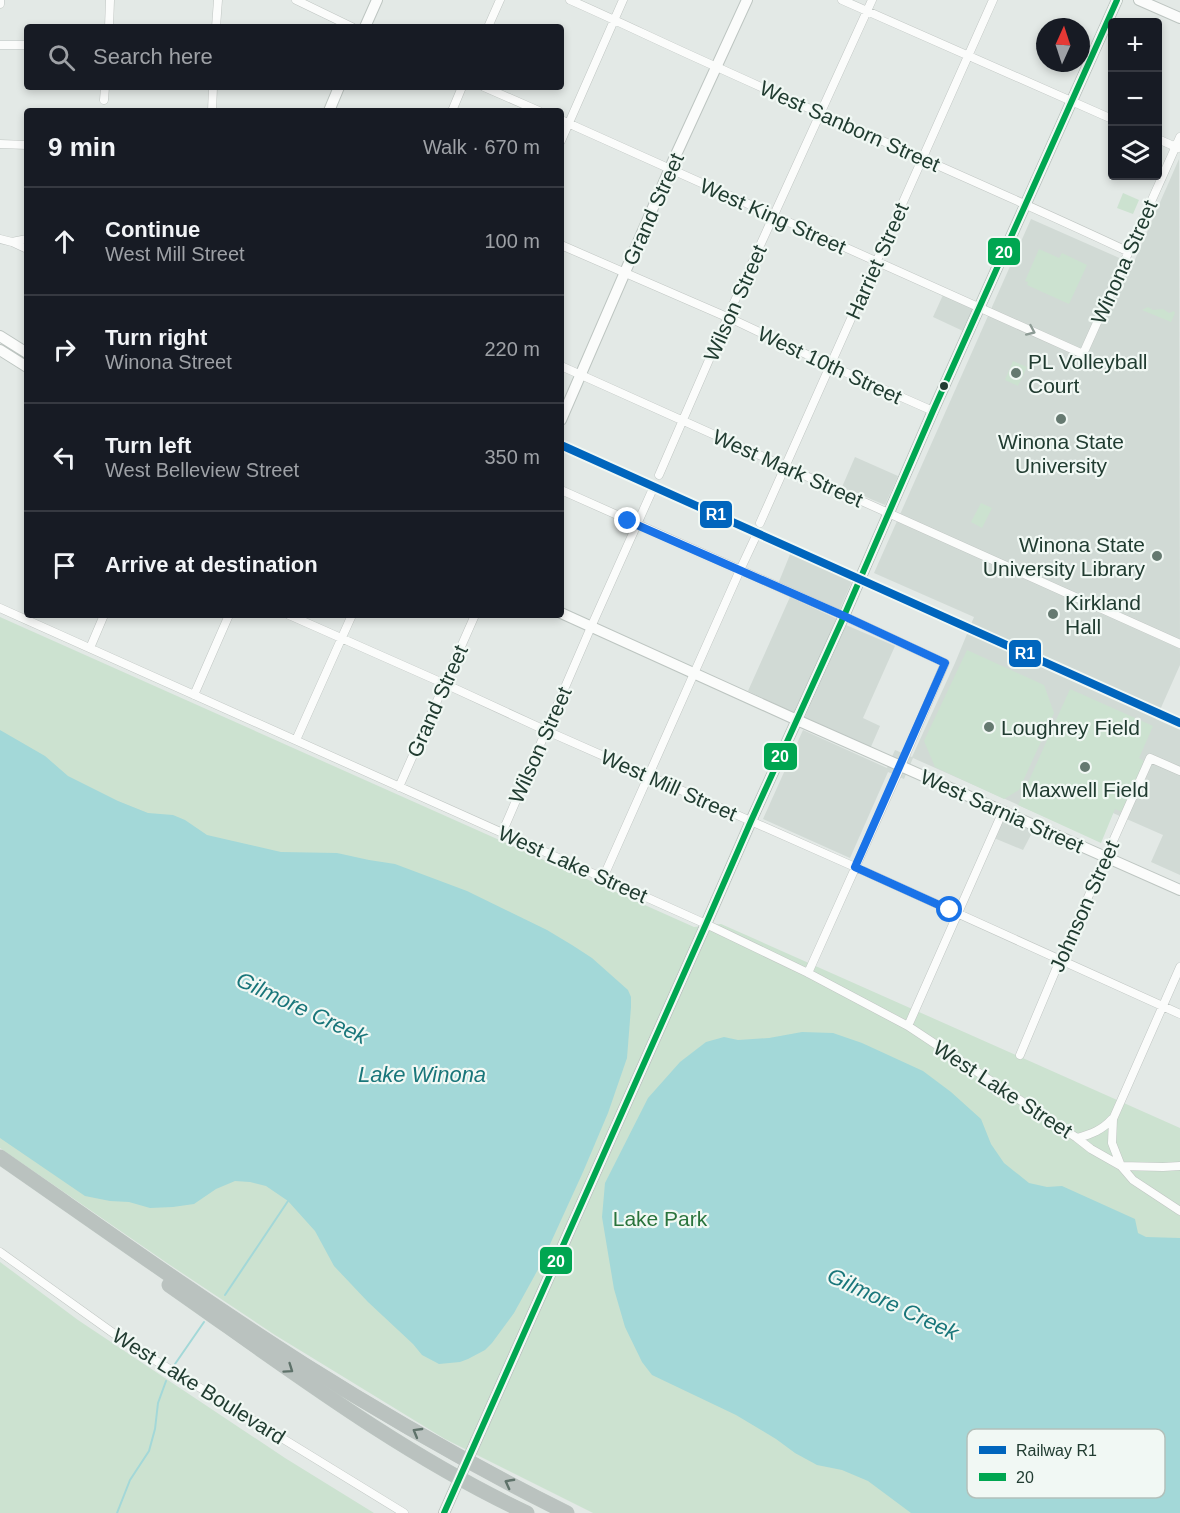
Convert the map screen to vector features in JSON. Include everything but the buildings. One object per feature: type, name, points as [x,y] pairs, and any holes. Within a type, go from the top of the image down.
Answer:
[{"type":"highway","points":[[0,1156],[260,1335],[335,1383],[467,1461],[567,1513]]},
{"type":"highway","points":[[0,1168],[392,1439],[459,1479],[527,1513]]},
{"type":"main road","points":[[366,24],[377,0]]},
{"type":"main road","name":"Grand Street","points":[[564,413],[747,0]]},
{"type":"main road","points":[[444,1513],[1117,0]]},
{"type":"main road","points":[[1139,0],[1180,18]]},
{"type":"main road","points":[[330,108],[338,90]]},
{"type":"main road","points":[[0,336],[24,350]]},
{"type":"main road","points":[[0,350],[24,365]]},
{"type":"main road","name":"West Sarnia Street","points":[[564,614],[1180,890]]},
{"type":"street","points":[[109,24],[110,0]]},
{"type":"street","points":[[216,24],[218,0]]},
{"type":"street","points":[[296,0],[346,24]]},
{"type":"street","points":[[489,24],[500,0]]},
{"type":"street","name":"West Sanborn Street","points":[[570,0],[1129,252]]},
{"type":"street","points":[[565,122],[623,0]]},
{"type":"street","points":[[842,0],[1108,116]]},
{"type":"street","name":"Wilson Street","points":[[659,475],[872,0]]},
{"type":"street","name":"Harriet Street","points":[[760,523],[993,0]]},
{"type":"street","points":[[0,45],[24,45]]},
{"type":"street","points":[[104,100],[105,90]]},
{"type":"street","points":[[212,108],[213,90]]},
{"type":"street","points":[[453,108],[461,90]]},
{"type":"street","points":[[491,90],[532,108]]},
{"type":"street","name":"West King Street","points":[[565,122],[1083,354]]},
{"type":"street","name":"Winona Street","points":[[1083,354],[1178,148],[1180,137]]},
{"type":"street","points":[[1162,141],[1178,148]]},
{"type":"street","points":[[0,144],[24,145]]},
{"type":"street","points":[[0,239],[24,248]]},
{"type":"street","points":[[12,242],[24,240]]},
{"type":"street","name":"West 10th Street","points":[[564,246],[933,411]]},
{"type":"street","name":"West Mark Street","points":[[564,367],[1180,644]]},
{"type":"street","points":[[564,491],[945,663],[808,973]]},
{"type":"street","name":"Wilson Street","points":[[502,833],[651,494]]},
{"type":"street","points":[[603,878],[755,538]]},
{"type":"street","name":"West Lake Street","points":[[0,608],[706,924],[808,973],[908,1026],[1121,1167],[1133,1180],[1180,1211]]},
{"type":"street","points":[[90,648],[103,618]]},
{"type":"street","points":[[195,695],[228,618]]},
{"type":"street","name":"West Mill Street","points":[[296,618],[1180,1014]]},
{"type":"street","points":[[296,740],[351,618]]},
{"type":"street","name":"Grand Street","points":[[399,787],[474,618]]},
{"type":"street","name":"Johnson Street","points":[[1020,1055],[1150,758],[1180,771]]},
{"type":"street","points":[[908,1026],[1003,811]]},
{"type":"street","points":[[1180,967],[1113,1119],[1111,1130],[1112,1143],[1121,1167],[1180,1166]]},
{"type":"street","points":[[1077,1138],[1104,1128],[1113,1119]]},
{"type":"street","name":"West Lake Boulevard","points":[[0,1252],[127,1343],[404,1513]]},
{"type":"shaded area","name":"Winona State University","points":[[1179,159],[1180,665],[1156,719],[1180,730],[1180,875],[1151,862],[1163,835],[1113,813],[1099,841],[913,758],[904,779],[888,772],[850,858],[763,819],[803,730],[887,768],[895,750],[912,757],[955,663],[974,617],[874,573],[1031,219],[1133,264]]},
{"type":"shaded area","points":[[943,295],[973,309],[963,331],[933,317]]},
{"type":"shaded area","points":[[855,457],[898,476],[885,505],[842,487]]},
{"type":"shaded area","points":[[791,552],[853,579],[839,611],[778,584]]},
{"type":"shaded area","points":[[790,597],[837,619],[794,713],[748,691]]},
{"type":"shaded area","points":[[846,625],[895,646],[863,718],[880,726],[870,749],[804,719]]},
{"type":"shaded area","points":[[1002,818],[1033,831],[1023,850],[994,838]]},
{"type":"green space","points":[[1123,193],[1139,200],[1133,214],[1117,208]]},
{"type":"green space","points":[[1039,249],[1059,258],[1062,253],[1087,265],[1069,304],[1027,285],[1028,282],[1025,281]]},
{"type":"green space","points":[[1148,307],[1153,310],[1163,309],[1169,313],[1174,311],[1175,313],[1171,322],[1142,310]]},
{"type":"green space","name":"PL Volleyball Court","points":[[1013,361],[1027,367],[1018,386],[1005,380]]},
{"type":"green space","points":[[981,503],[992,508],[982,528],[971,522]]},
{"type":"green space","name":"Lake Park","points":[[0,617],[694,927],[721,924],[1180,1128],[1180,1513],[593,1513],[445,1439],[275,1335],[0,1148]]},
{"type":"green space","name":"Loughrey Field","points":[[967,650],[1044,685],[1054,713],[1019,790],[1004,799],[935,767],[924,741]]},
{"type":"green space","name":"Maxwell Field","points":[[1070,689],[1153,726],[1139,758],[1145,762],[1122,812],[1115,809],[1101,843],[1018,805]]},
{"type":"green space","points":[[0,1262],[78,1320],[285,1458],[374,1513],[0,1513]]},
{"type":"water","name":"Lake Winona","points":[[0,730],[45,756],[68,776],[148,813],[173,815],[185,820],[207,835],[281,852],[337,853],[395,864],[467,891],[547,930],[572,945],[592,958],[628,990],[631,1007],[627,1058],[608,1113],[541,1264],[514,1313],[485,1350],[460,1362],[439,1364],[422,1355],[334,1266],[315,1231],[288,1201],[266,1186],[235,1181],[216,1189],[194,1204],[173,1207],[150,1208],[129,1202],[110,1201],[85,1196],[0,1138]]},
{"type":"water","name":"Gilmore Creek","points":[[802,1032],[833,1033],[862,1043],[923,1071],[981,1119],[991,1144],[1004,1163],[1029,1183],[1047,1187],[1062,1186],[1135,1219],[1138,1233],[1146,1237],[1180,1238],[1180,1513],[911,1513],[868,1481],[842,1470],[817,1465],[736,1415],[652,1375],[642,1362],[625,1327],[614,1289],[602,1217],[605,1183],[648,1098],[680,1062],[706,1042],[724,1037],[738,1040],[769,1038]]},
{"type":"waterway","points":[[225,1295],[288,1201]]},
{"type":"waterway","points":[[175,1364],[204,1322]]},
{"type":"waterway","points":[[117,1513],[130,1480],[149,1451],[155,1429],[158,1403],[166,1381]]},
{"type":"rail line","name":"R1","points":[[564,446],[1180,723]]},
{"type":"transit line","name":"20","points":[[444,1513],[1117,0]]},
{"type":"place","name":"PL Volleyball Court","points":[[1016,373]]},
{"type":"place","name":"Winona State University","points":[[1061,419]]},
{"type":"place","name":"Winona State University Library","points":[[1157,556]]},
{"type":"place","name":"Kirkland Hall","points":[[1053,614]]},
{"type":"place","name":"Loughrey Field","points":[[989,727]]},
{"type":"place","name":"Maxwell Field","points":[[1085,767]]},
{"type":"route","points":[[628,521],[945,663],[855,867],[950,910]]}]
